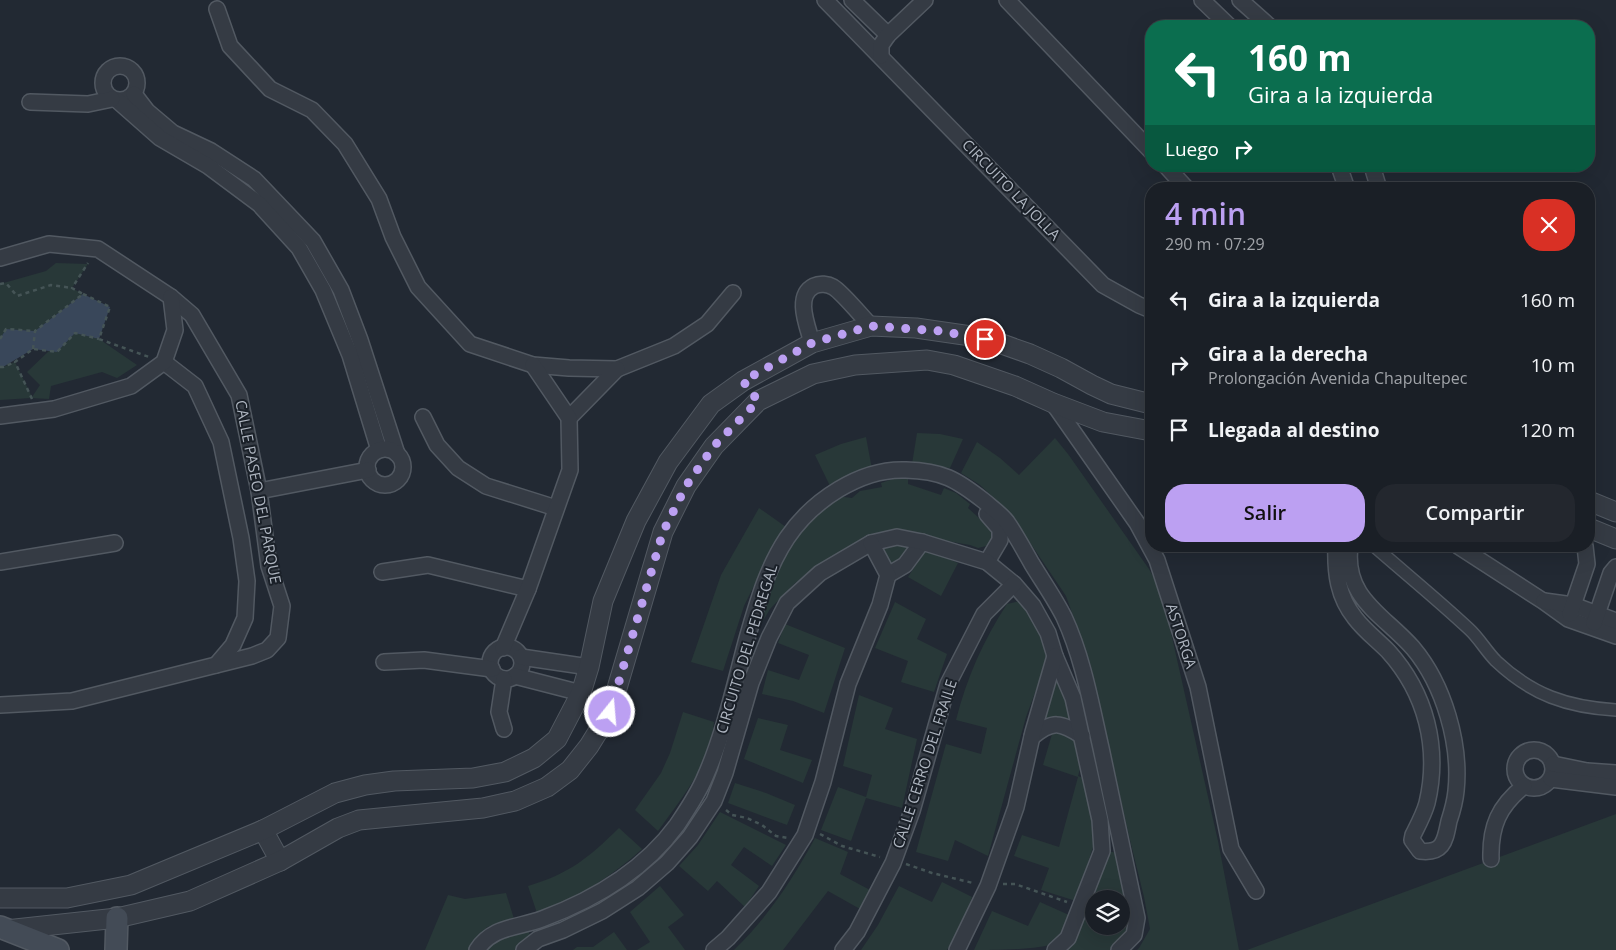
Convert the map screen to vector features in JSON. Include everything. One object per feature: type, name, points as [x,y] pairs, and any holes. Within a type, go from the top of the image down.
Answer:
[{"type":"main road","points":[[116,950],[117,918]]},
{"type":"main road","points":[[2,929],[58,950]]},
{"type":"street","name":"CIRCUITO LA JOLLA","points":[[825,0],[1103,285],[1145,308]]},
{"type":"street","points":[[852,0],[888,35]]},
{"type":"street","points":[[880,56],[881,45],[888,35],[925,0]]},
{"type":"street","points":[[1007,0],[1145,145]]},
{"type":"street","points":[[1202,0],[1223,20]]},
{"type":"street","points":[[1240,0],[1262,20]]},
{"type":"street","points":[[217,9],[230,46],[270,89],[312,110],[345,144],[379,199],[393,237],[418,287],[470,344],[533,365],[617,369],[674,346],[707,324],[733,293]]},
{"type":"street","points":[[30,102],[88,104],[115,100],[129,98],[134,94],[137,82],[133,71],[122,66],[116,66],[106,73],[102,84],[104,90],[115,100],[160,138],[208,166],[259,204],[299,248],[323,290],[350,355],[379,450]]},
{"type":"street","points":[[134,94],[146,112],[173,133],[211,151],[254,179],[313,241],[341,290],[360,340],[397,454]]},
{"type":"street","points":[[1171,172],[1181,182]]},
{"type":"street","name":"CALLE PASEO DEL PARQUE","points":[[0,258],[49,244],[98,249],[171,297],[192,315],[239,395],[259,491],[269,566],[282,606],[278,638],[267,650],[252,656],[72,701],[0,704]]},
{"type":"street","points":[[812,343],[804,309],[805,295],[812,286],[819,284],[834,287],[871,326]]},
{"type":"street","points":[[0,416],[54,409],[130,386],[164,362],[175,330],[171,297]]},
{"type":"street","points":[[0,898],[67,898],[131,885],[263,830],[335,793],[365,785],[394,781],[473,778],[505,772],[534,758],[557,739],[581,693],[589,667],[603,601],[636,521],[668,462],[711,404],[743,381],[812,343],[871,326],[940,331],[971,336],[999,343],[1061,368],[1111,394],[1145,402]]},
{"type":"street","points":[[2,929],[117,918],[190,901],[280,861],[338,828],[359,820],[483,808],[516,801],[547,788],[570,770],[589,746],[610,712],[663,532],[686,486],[714,446],[758,401],[813,374],[855,365],[927,360],[954,365],[1014,386],[1052,404],[1103,422],[1145,430]]},
{"type":"street","name":"CALLE PASEO DEL PARQUE","points":[[164,362],[195,386],[221,442],[241,538],[248,581],[245,618],[233,644],[216,665]]},
{"type":"street","points":[[503,648],[528,589],[570,470],[569,418],[533,365]]},
{"type":"street","points":[[569,418],[617,369]]},
{"type":"street","points":[[743,381],[758,401]]},
{"type":"street","name":"ASTORGA","points":[[1052,404],[1137,523],[1145,538]]},
{"type":"street","points":[[423,417],[437,444],[458,468],[486,486],[556,508]]},
{"type":"street","points":[[385,449],[397,454],[401,458],[403,470],[400,476],[391,484],[379,484],[370,476],[368,470],[370,458],[379,450],[385,449]]},
{"type":"street","name":"CIRCUITO DEL PEDREGAL","points":[[477,950],[482,942],[500,930],[540,920],[593,896],[621,879],[642,862],[675,827],[697,794],[706,776],[722,731],[768,570],[777,554],[790,534],[809,513],[833,493],[863,476],[895,469],[929,471],[961,482],[1005,519],[1064,617],[1086,678],[1137,918],[1134,935],[1119,950]]},
{"type":"street","points":[[259,491],[368,470]]},
{"type":"street","points":[[863,476],[913,478],[939,483],[956,490],[986,512],[1000,528],[1000,540],[986,562]]},
{"type":"street","points":[[1595,503],[1616,512]]},
{"type":"street","points":[[1595,530],[1616,539]]},
{"type":"street","name":"CIRCUITO DEL PEDREGAL","points":[[533,943],[595,915],[638,888],[667,863],[690,837],[714,801],[726,773],[750,683],[786,602],[820,573],[871,544],[897,537],[922,542],[986,562],[1014,584],[1033,606],[1048,633],[1055,656],[1073,698],[1100,820],[1102,851],[1068,938],[1055,950]]},
{"type":"street","points":[[714,950],[728,938],[769,892],[805,835],[823,782],[848,684],[880,604],[888,575],[905,565],[922,542]]},
{"type":"street","points":[[0,562],[115,543]]},
{"type":"street","points":[[871,544],[888,575]]},
{"type":"street","name":"ASTORGA","points":[[1153,552],[1157,560],[1198,687],[1231,849],[1256,891]]},
{"type":"street","points":[[1336,552],[1336,576],[1345,602],[1355,619],[1394,658],[1413,685],[1423,707],[1432,744],[1432,766],[1426,805],[1412,840],[1420,851],[1430,852],[1436,850],[1445,840],[1456,792],[1455,741],[1446,711],[1422,660],[1367,605],[1356,587],[1349,564],[1350,552]]},
{"type":"street","points":[[1381,552],[1470,630],[1495,660],[1526,684],[1560,701],[1588,708],[1616,710]]},
{"type":"street","points":[[1467,552],[1568,619],[1616,621]]},
{"type":"street","points":[[1568,619],[1588,564],[1586,552]]},
{"type":"street","points":[[1588,564],[1614,570],[1595,621]]},
{"type":"street","points":[[382,572],[428,565],[528,589]]},
{"type":"street","name":"CALLE CERRO DEL FRAILE","points":[[843,950],[857,932],[893,863],[912,811],[948,684],[984,614],[1014,584]]},
{"type":"street","points":[[1542,600],[1573,604],[1616,636]]},
{"type":"street","points":[[504,729],[499,712],[510,678],[522,668],[521,657],[514,649],[503,648],[498,650],[491,658],[492,669],[495,674],[510,678],[581,693]]},
{"type":"street","points":[[957,950],[988,886],[1016,807],[1032,735],[1055,656]]},
{"type":"street","points":[[521,657],[589,667]]},
{"type":"street","points":[[384,662],[424,660],[492,669]]},
{"type":"street","points":[[1032,735],[1047,726],[1055,724],[1066,726],[1082,736]]},
{"type":"street","points":[[1532,750],[1539,750],[1545,753],[1552,771],[1546,785],[1539,788],[1531,788],[1524,786],[1515,775],[1514,768],[1520,756],[1532,750]]},
{"type":"street","points":[[1552,771],[1616,773]]},
{"type":"street","points":[[1552,771],[1616,787]]},
{"type":"street","points":[[1491,859],[1492,831],[1497,818],[1504,806],[1524,786]]},
{"type":"street","points":[[263,830],[280,861]]},
{"type":"street","points":[[533,943],[540,920]]},
{"type":"street","points":[[524,924],[531,930],[533,943]]},
{"type":"path","points":[[72,288],[98,249]]},
{"type":"path","points":[[0,284],[6,283],[17,296],[51,285],[72,288],[110,307],[99,339]]},
{"type":"path","points":[[0,339],[6,329],[35,331],[83,294]]},
{"type":"path","points":[[33,349],[35,331]]},
{"type":"path","points":[[0,367],[15,362],[33,349],[57,352],[75,333],[99,339],[164,362]]},
{"type":"path","points":[[15,362],[38,411]]},
{"type":"path","points":[[714,801],[732,815],[747,818],[762,825],[776,836],[790,838],[818,833],[842,846],[876,855],[893,863],[908,864],[953,879],[988,886],[1016,884],[1080,907]]},
{"type":"shaded area","points":[[56,263],[88,264],[72,288],[83,294],[35,331],[7,329],[0,339],[0,284],[46,271]]},
{"type":"shaded area","points":[[75,333],[99,339],[137,365],[117,378],[102,372],[51,386],[49,399],[0,400],[0,367],[15,362],[32,397],[40,385],[27,372],[49,351],[57,351]]},
{"type":"shaded area","points":[[917,433],[940,434],[963,439],[950,468],[912,464]]},
{"type":"shaded area","points":[[866,437],[872,469],[830,486],[815,455],[841,444]]},
{"type":"shaded area","points":[[1055,438],[1149,569],[1162,593],[1218,841],[1239,950],[1137,950],[1150,929],[1144,897],[1091,666],[1066,596],[1010,513],[980,485],[961,473],[977,442],[1000,458],[1019,475]]},
{"type":"shaded area","points":[[893,479],[908,479],[908,484],[941,495],[944,488],[956,493],[970,504],[968,508],[992,533],[991,541],[986,546],[978,548],[918,536],[838,554],[795,583],[770,609],[751,641],[768,583],[794,537],[836,496],[852,498],[860,491],[882,487],[881,483]]},
{"type":"shaded area","points":[[759,508],[786,527],[775,543],[744,606],[723,671],[691,662],[721,575]]},
{"type":"shaded area","points":[[921,542],[888,575],[874,543]]},
{"type":"shaded area","points":[[926,549],[958,563],[941,596],[908,577]]},
{"type":"shaded area","points":[[1020,601],[1034,622],[1049,655],[1026,717],[988,856],[955,840],[948,861],[916,852],[946,744],[981,754],[987,728],[956,720],[965,689],[990,632],[1007,604]]},
{"type":"shaded area","points":[[895,602],[926,619],[917,639],[947,654],[934,692],[901,682],[908,661],[875,648]]},
{"type":"shaded area","points":[[785,624],[845,648],[824,713],[793,701],[762,694],[768,670],[799,680],[809,655],[778,643]]},
{"type":"shaded area","points":[[1055,657],[1080,733],[1038,731]]},
{"type":"shaded area","points":[[859,695],[893,708],[885,729],[917,739],[902,808],[866,798],[851,841],[821,830],[838,787],[866,797],[872,775],[843,766]]},
{"type":"shaded area","points":[[683,712],[714,722],[711,742],[701,768],[658,831],[635,810],[661,773],[670,753]]},
{"type":"shaded area","points":[[758,718],[788,725],[780,750],[812,760],[803,783],[744,759]]},
{"type":"shaded area","points":[[1059,730],[1073,737],[1080,769],[1078,776],[1083,778],[1092,813],[1093,847],[1076,901],[1041,890],[1049,868],[1014,856],[1022,835],[1059,847],[1078,777],[1043,765],[1052,734]]},
{"type":"shaded area","points":[[735,783],[795,805],[787,825],[728,803]]},
{"type":"shaded area","points":[[720,812],[786,845],[772,866],[744,847],[731,865],[759,886],[745,907],[717,881],[708,891],[679,866],[698,845]]},
{"type":"shaded area","points":[[1616,814],[1616,950],[1247,950]]},
{"type":"shaded area","points":[[619,828],[642,849],[630,860],[593,886],[538,916],[528,886],[568,870],[598,848]]},
{"type":"shaded area","points":[[815,838],[848,852],[840,874],[870,890],[860,909],[828,891],[783,950],[734,950],[779,897]]},
{"type":"shaded area","points":[[1102,851],[1123,853],[1137,918],[1130,930],[1130,890],[1085,890],[1085,935],[1127,935],[1119,950],[1056,950]]},
{"type":"shaded area","points":[[942,882],[972,897],[965,918],[947,950],[861,950],[878,925],[899,886],[932,902]]},
{"type":"shaded area","points":[[660,886],[684,915],[668,927],[685,950],[637,950],[650,942],[630,912]]},
{"type":"shaded area","points":[[506,893],[515,922],[487,927],[472,950],[425,950],[448,895],[465,899]]},
{"type":"shaded area","points":[[1040,902],[1069,915],[1062,934],[1055,943],[1028,948],[974,950],[992,911],[1028,926]]},
{"type":"shaded area","points":[[528,929],[531,939],[522,950],[482,950],[488,940]]},
{"type":"shaded area","points":[[614,932],[627,950],[573,950],[577,947],[593,947]]},
{"type":"water","points":[[83,294],[110,307],[99,339],[75,333],[57,352],[33,349],[0,367],[0,339],[6,329],[35,331]]},
{"type":"route","points":[[610,712],[663,532],[686,486],[714,446],[758,401],[743,381],[812,343],[871,326],[916,328],[985,339]]}]
